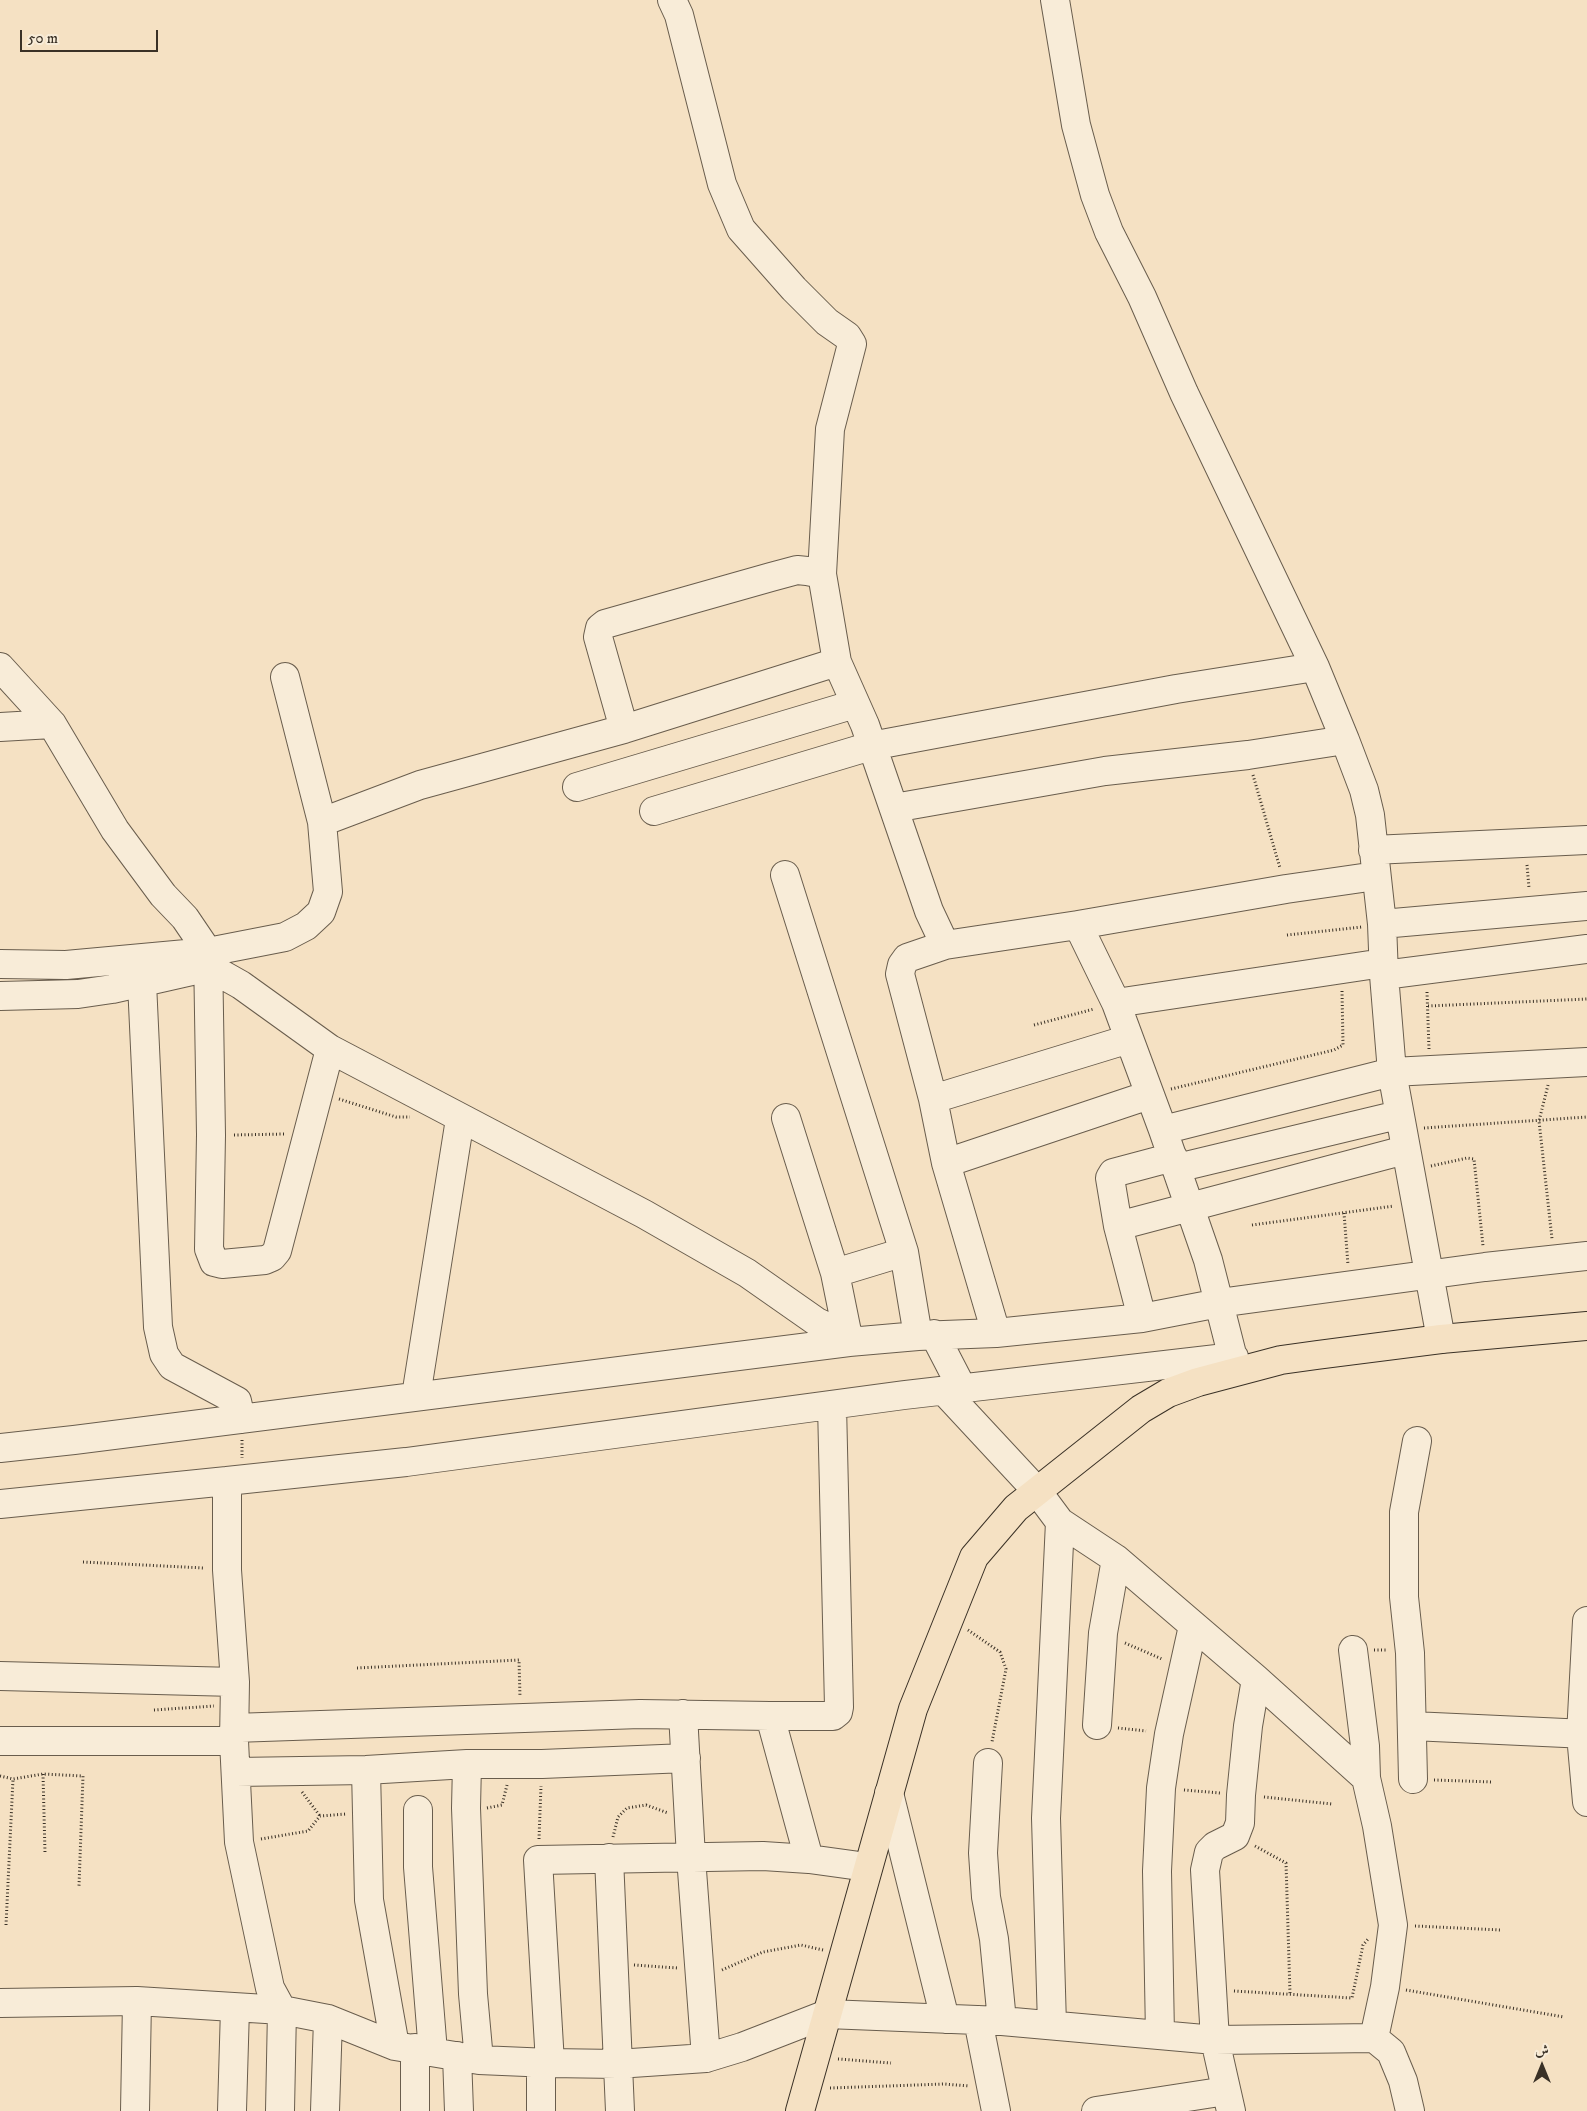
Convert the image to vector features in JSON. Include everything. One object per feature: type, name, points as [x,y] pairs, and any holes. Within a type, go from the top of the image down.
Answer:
[{"type":"main road","points":[[803,2100],[913,1709],[948,1617],[974,1558],[1016,1508],[1141,1409],[1168,1393],[1235,1364],[1441,1339],[1587,1326]]},
{"type":"street","points":[[672,0],[679,15],[722,184],[741,229],[794,289],[827,322],[847,336],[852,344],[830,429],[822,574],[837,662],[865,725],[929,911],[945,945]]},
{"type":"street","points":[[1055,0],[1076,126],[1095,195],[1109,232],[1142,297],[1184,393],[1315,667],[1364,790],[1370,815],[1382,924],[1383,969],[1392,1072],[1441,1339]]},
{"type":"street","points":[[624,729],[598,636],[600,628],[797,570],[822,574]]},
{"type":"street","points":[[322,822],[420,785],[624,729],[837,662]]},
{"type":"street","points":[[0,667],[52,724],[115,830],[163,895],[185,918],[209,959],[240,985],[330,1049],[644,1214],[747,1273],[817,1322],[848,1338]]},
{"type":"street","points":[[654,811],[871,746],[1176,689],[1315,667]]},
{"type":"street","points":[[0,996],[78,994],[142,983],[209,959],[285,937],[306,926],[321,912],[328,892],[322,822],[285,677]]},
{"type":"street","points":[[578,787],[855,704]]},
{"type":"street","points":[[0,726],[52,724]]},
{"type":"street","points":[[894,808],[1105,771],[1248,755],[1345,740]]},
{"type":"street","points":[[996,1333],[946,1163],[932,1098],[900,974],[902,965],[907,958],[945,945],[1286,889],[1375,863],[1526,844],[1587,840]]},
{"type":"street","points":[[785,874],[904,1252],[926,1335],[954,1391],[1037,1491],[1060,1522],[1116,1559],[1256,1679],[1366,1778]]},
{"type":"street","points":[[1382,924],[1587,906]]},
{"type":"street","points":[[0,1504],[406,1462],[832,1405],[954,1391],[1235,1364],[1208,1260],[1164,1130],[1149,1095],[1116,1003],[1078,924]]},
{"type":"street","points":[[1116,1003],[1341,971],[1383,969],[1587,948]]},
{"type":"street","points":[[0,964],[66,965],[209,959]]},
{"type":"street","points":[[209,959],[209,1249],[214,1262],[222,1264],[265,1260],[272,1257],[277,1251],[330,1049]]},
{"type":"street","points":[[142,983],[158,1327],[164,1354],[172,1366],[237,1401],[241,1419]]},
{"type":"street","points":[[932,1098],[1129,1039]]},
{"type":"street","points":[[1164,1130],[1392,1072],[1587,1062]]},
{"type":"street","points":[[946,1163],[1149,1095]]},
{"type":"street","points":[[786,1118],[835,1272],[848,1338]]},
{"type":"street","points":[[416,1396],[460,1119]]},
{"type":"street","points":[[1142,1318],[1118,1226],[1110,1185],[1113,1173],[1175,1162],[1404,1141]]},
{"type":"street","points":[[1118,1226],[1189,1207],[1404,1141]]},
{"type":"street","points":[[835,1272],[904,1252]]},
{"type":"street","points":[[0,1448],[241,1419],[848,1338],[996,1333],[1142,1318],[1219,1303],[1430,1276],[1485,1267],[1587,1256]]},
{"type":"street","points":[[0,1741],[235,1714],[520,1719],[683,1714],[833,1716],[840,1707],[832,1405]]},
{"type":"street","points":[[1413,1779],[1410,1653],[1404,1597],[1404,1512],[1417,1441]]},
{"type":"street","points":[[235,1480],[227,1570],[235,1714],[239,1842],[270,1988],[282,2010],[280,2111]]},
{"type":"street","points":[[1052,2025],[1046,1818],[1060,1522]]},
{"type":"street","points":[[1097,1725],[1103,1633],[1116,1559]]},
{"type":"street","points":[[1587,1621],[1584,1735],[1587,1802]]},
{"type":"street","points":[[1160,2035],[1157,1871],[1161,1788],[1169,1734],[1193,1626]]},
{"type":"street","points":[[1353,1650],[1365,1746],[1366,1778],[1377,1826],[1392,1925],[1385,1987],[1374,2038]]},
{"type":"street","points":[[0,1676],[235,1714]]},
{"type":"street","points":[[1096,2111],[1229,2101],[1215,2040],[1214,1990],[1208,1935],[1206,1858],[1215,1846],[1235,1836],[1240,1823],[1241,1795],[1256,1679]]},
{"type":"street","points":[[683,1714],[690,1821],[690,1857],[706,2058]]},
{"type":"street","points":[[770,1716],[809,1859]]},
{"type":"street","points":[[1412,1726],[1584,1735]]},
{"type":"street","points":[[236,1772],[366,1770],[467,1764],[509,1765],[686,1758]]},
{"type":"street","points":[[988,1763],[983,1853],[986,1897],[994,1939],[990,2021],[994,2105]]},
{"type":"street","points":[[415,2111],[436,2052],[473,1994],[466,1808],[467,1764]]},
{"type":"street","points":[[366,1770],[369,1900],[436,2052],[459,2111]]},
{"type":"street","points":[[889,1793],[946,2019]]},
{"type":"street","points":[[418,1810],[418,1867],[436,2052]]},
{"type":"street","points":[[541,2111],[545,2063],[538,1860],[763,1856],[809,1859],[867,1867]]},
{"type":"street","points":[[609,1858],[620,2111]]},
{"type":"street","points":[[0,2003],[137,2001],[282,2010],[328,2019],[436,2052],[545,2063],[617,2064],[706,2058],[742,2047],[827,2014],[1052,2025],[1215,2040],[1374,2038],[1391,2052],[1403,2081],[1410,2111]]},
{"type":"street","points":[[135,2111],[137,2001]]},
{"type":"street","points":[[232,2111],[235,2008]]},
{"type":"street","points":[[325,2111],[328,2019]]},
{"type":"path","points":[[1248,755],[1286,889]]},
{"type":"path","points":[[1526,844],[1530,910]]},
{"type":"path","points":[[1287,935],[1382,924]]},
{"type":"path","points":[[1149,1095],[1334,1050],[1343,1045],[1341,971]]},
{"type":"path","points":[[1429,1070],[1428,1006],[1587,999]]},
{"type":"path","points":[[1034,1025],[1116,1003]]},
{"type":"path","points":[[1554,1065],[1539,1121],[1555,1260]]},
{"type":"path","points":[[320,1092],[404,1118],[411,1116],[423,1098]]},
{"type":"path","points":[[1404,1141],[1539,1121],[1587,1117]]},
{"type":"path","points":[[210,1135],[308,1133]]},
{"type":"path","points":[[1404,1141],[1474,1160],[1485,1267]]},
{"type":"path","points":[[1252,1225],[1417,1203]]},
{"type":"path","points":[[1344,1213],[1349,1286]]},
{"type":"path","points":[[235,1480],[241,1419]]},
{"type":"path","points":[[83,1562],[227,1570]]},
{"type":"path","points":[[948,1617],[1000,1652],[1006,1669],[988,1763]]},
{"type":"path","points":[[1103,1633],[1184,1668]]},
{"type":"path","points":[[1353,1650],[1392,1650],[1410,1653]]},
{"type":"path","points":[[357,1668],[520,1660],[520,1719]]},
{"type":"path","points":[[154,1710],[235,1714]]},
{"type":"path","points":[[1097,1725],[1169,1734]]},
{"type":"path","points":[[538,1860],[542,1764]]},
{"type":"path","points":[[466,1808],[495,1808],[502,1805],[507,1792],[509,1765]]},
{"type":"path","points":[[43,1774],[45,1853]]},
{"type":"path","points":[[0,1776],[13,1779],[43,1774],[83,1776],[80,1886]]},
{"type":"path","points":[[6,1925],[13,1779]]},
{"type":"path","points":[[1161,1788],[1332,1804]]},
{"type":"path","points":[[609,1858],[618,1817],[627,1808],[646,1805],[690,1821]]},
{"type":"path","points":[[239,1842],[308,1831],[320,1816]]},
{"type":"path","points":[[1235,1836],[1286,1862],[1290,1994]]},
{"type":"path","points":[[1214,1990],[1352,1998],[1363,1944],[1382,1923],[1501,1930]]},
{"type":"path","points":[[763,1952],[801,1944],[843,1956]]},
{"type":"path","points":[[1385,1987],[1564,2017]]},
{"type":"path","points":[[815,2057],[891,2063]]},
{"type":"path","points":[[803,2100],[944,2084],[977,2087],[994,2105]]}]
